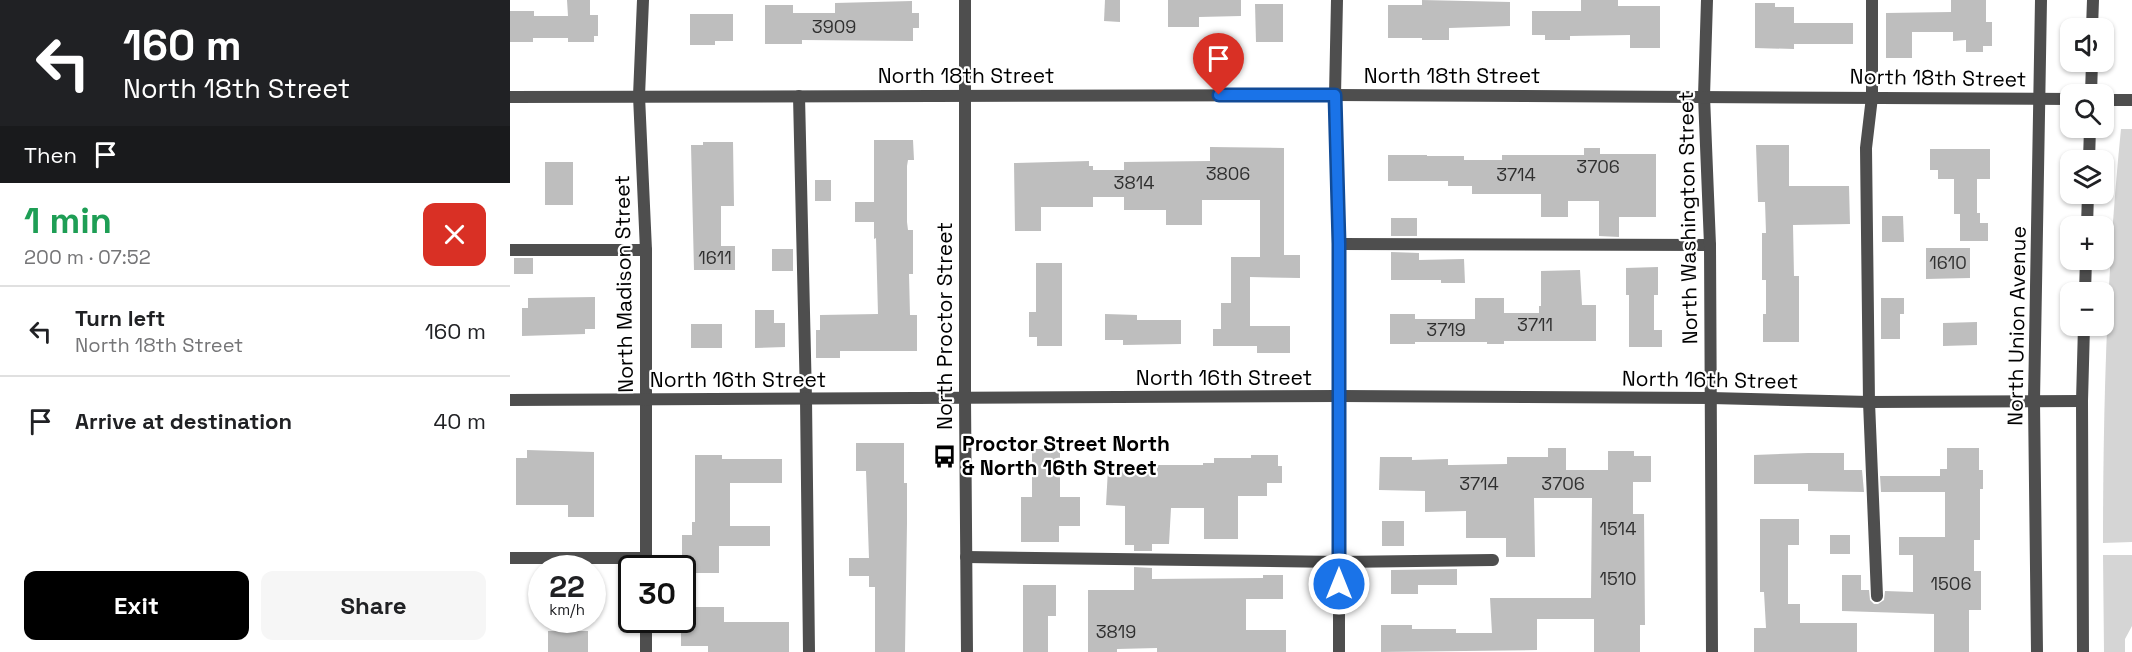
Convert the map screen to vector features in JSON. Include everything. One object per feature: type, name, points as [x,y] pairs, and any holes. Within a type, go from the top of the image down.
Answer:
[{"type":"street","name":"North Madison Street","points":[[643,0],[639,96],[646,250],[646,555]]},
{"type":"street","name":"North Proctor Street","points":[[965,0],[967,652]]},
{"type":"street","points":[[1337,0],[1335,95],[1339,244],[1339,652]]},
{"type":"street","name":"North Washington Street","points":[[1707,0],[1704,96],[1710,245],[1712,652]]},
{"type":"street","points":[[1872,0],[1872,97],[1866,148],[1869,402],[1877,596]]},
{"type":"street","name":"North Union Avenue","points":[[2037,652],[2034,401],[2041,0]]},
{"type":"street","points":[[2092,18],[2093,0]]},
{"type":"street","name":"North 18th Street","points":[[510,97],[1335,95],[2060,99]]},
{"type":"street","points":[[799,96],[809,652]]},
{"type":"street","points":[[2114,100],[2132,100]]},
{"type":"street","points":[[1339,244],[1710,245]]},
{"type":"street","points":[[510,250],[646,250]]},
{"type":"street","points":[[2083,652],[2084,336]]},
{"type":"street","name":"North 16th Street","points":[[510,400],[1339,396],[1711,398],[1869,402],[2082,401]]},
{"type":"street","points":[[966,557],[1339,562],[1493,560]]},
{"type":"street","points":[[510,558],[618,562]]},
{"type":"street","points":[[646,633],[646,652]]},
{"type":"shaded area","points":[[2121,129],[2132,129],[2132,542],[2103,543],[2107,336],[2114,336],[2114,282],[2110,282],[2110,270],[2114,270],[2113,216]]},
{"type":"shaded area","points":[[2103,555],[2132,555],[2132,626],[2125,639],[2125,652],[2104,652]]},
{"type":"building","points":[[567,0],[590,0],[590,15],[598,15],[598,36],[594,36],[594,42],[568,42],[568,38],[533,38],[533,42],[510,42],[510,11],[534,11],[534,16],[568,16]]},
{"type":"building","points":[[1105,0],[1120,0],[1120,22],[1104,21]]},
{"type":"building","points":[[1168,0],[1241,0],[1241,16],[1199,17],[1199,27],[1168,27]]},
{"type":"building","points":[[1422,0],[1510,2],[1510,26],[1449,28],[1449,40],[1388,38],[1388,5],[1422,5]]},
{"type":"building","points":[[1581,0],[1618,0],[1618,6],[1660,6],[1660,48],[1630,48],[1630,35],[1570,36],[1570,40],[1545,40],[1545,35],[1532,35],[1532,11],[1581,11]]},
{"type":"building","points":[[1951,0],[1986,0],[1986,22],[1992,22],[1992,46],[1983,46],[1983,52],[1966,52],[1966,40],[1953,41],[1953,32],[1912,32],[1912,58],[1886,58],[1886,13],[1951,12]]},
{"type":"building","points":[[912,1],[912,13],[919,13],[919,28],[913,28],[913,41],[802,40],[802,44],[765,44],[765,5],[793,5],[793,13],[835,13],[835,3]]},
{"type":"building","points":[[1755,3],[1775,3],[1775,7],[1794,7],[1794,23],[1853,23],[1853,44],[1794,44],[1794,49],[1755,48]]},
{"type":"building","points":[[1255,4],[1283,4],[1283,42],[1256,42]]},
{"type":"building","points":[[690,14],[733,14],[733,41],[715,41],[715,45],[690,45]]},
{"type":"building","points":[[874,140],[913,140],[914,160],[908,160],[907,166],[907,222],[908,230],[913,230],[913,274],[909,274],[910,315],[917,315],[917,351],[840,351],[840,358],[816,358],[816,330],[820,330],[820,315],[878,314],[874,222],[855,222],[855,202],[874,202]]},
{"type":"building","points":[[703,142],[733,142],[734,206],[721,206],[721,246],[735,246],[735,270],[694,270],[691,145],[703,145]]},
{"type":"building","points":[[1756,145],[1789,145],[1789,186],[1849,186],[1850,224],[1793,225],[1794,276],[1799,276],[1799,342],[1763,342],[1763,314],[1766,314],[1766,280],[1762,280],[1762,233],[1766,233],[1765,202],[1758,202]]},
{"type":"building","points":[[1210,147],[1284,148],[1284,255],[1300,255],[1300,278],[1250,277],[1250,326],[1290,326],[1290,353],[1257,353],[1257,346],[1213,346],[1213,329],[1221,329],[1221,303],[1231,303],[1231,257],[1260,257],[1260,200],[1202,200],[1202,225],[1166,225],[1166,210],[1124,210],[1124,197],[1093,197],[1093,207],[1041,207],[1041,231],[1015,231],[1014,163],[1089,161],[1089,166],[1093,166],[1093,170],[1124,170],[1124,162],[1210,161]]},
{"type":"building","points":[[1584,148],[1600,148],[1600,154],[1656,154],[1656,217],[1619,217],[1619,237],[1599,236],[1599,201],[1568,201],[1568,217],[1541,217],[1541,194],[1472,194],[1472,186],[1448,186],[1448,181],[1388,181],[1388,155],[1464,156],[1464,160],[1502,160],[1502,155],[1584,155]]},
{"type":"building","points":[[1930,149],[1990,149],[1990,179],[1977,179],[1977,213],[1980,213],[1980,223],[1988,223],[1988,241],[1960,241],[1960,214],[1954,214],[1954,179],[1938,179],[1938,170],[1930,170]]},
{"type":"building","points":[[545,162],[573,162],[573,205],[545,205]]},
{"type":"building","points":[[815,180],[831,180],[831,201],[815,201]]},
{"type":"building","points":[[1882,216],[1903,216],[1904,242],[1882,242]]},
{"type":"building","points":[[1391,218],[1417,218],[1417,236],[1391,236]]},
{"type":"building","points":[[1926,248],[1970,248],[1970,278],[1926,279]]},
{"type":"building","points":[[772,249],[793,249],[793,271],[772,271]]},
{"type":"building","points":[[1391,252],[1419,253],[1419,260],[1464,259],[1465,283],[1441,283],[1441,280],[1391,280]]},
{"type":"building","points":[[514,258],[533,258],[533,274],[514,274]]},
{"type":"building","points":[[1036,263],[1062,263],[1062,346],[1037,346],[1037,337],[1029,337],[1029,312],[1036,312]]},
{"type":"building","points":[[1658,267],[1658,295],[1654,295],[1654,330],[1662,330],[1662,347],[1629,347],[1629,295],[1626,295],[1626,268]]},
{"type":"building","points":[[1580,270],[1582,305],[1596,305],[1596,341],[1390,344],[1390,314],[1415,314],[1415,319],[1475,319],[1475,298],[1504,298],[1504,313],[1539,313],[1541,271]]},
{"type":"building","points":[[595,297],[595,329],[585,329],[585,334],[522,336],[522,308],[528,308],[528,298]]},
{"type":"building","points":[[1881,298],[1904,298],[1904,314],[1900,314],[1900,339],[1881,339]]},
{"type":"building","points":[[755,310],[774,310],[774,323],[785,323],[785,347],[755,348]]},
{"type":"building","points":[[1105,314],[1137,315],[1137,320],[1181,320],[1181,344],[1123,345],[1123,340],[1105,340]]},
{"type":"building","points":[[1977,322],[1977,345],[1943,346],[1943,323]]},
{"type":"building","points":[[691,324],[722,324],[722,348],[691,348]]},
{"type":"building","points":[[856,443],[904,443],[904,483],[907,483],[905,652],[875,652],[875,587],[869,587],[869,576],[849,576],[849,558],[869,558],[866,471],[856,471]]},
{"type":"building","points":[[1548,448],[1566,448],[1566,470],[1608,470],[1608,451],[1634,451],[1634,456],[1651,456],[1651,482],[1633,482],[1633,514],[1644,514],[1645,625],[1640,625],[1640,652],[1594,652],[1594,619],[1537,619],[1537,650],[1381,652],[1381,625],[1412,625],[1412,629],[1456,629],[1456,633],[1492,633],[1490,598],[1591,598],[1592,498],[1534,498],[1535,557],[1506,557],[1506,538],[1466,538],[1466,511],[1425,512],[1425,491],[1379,490],[1380,457],[1412,457],[1412,460],[1448,459],[1448,465],[1507,464],[1507,457],[1548,457]]},
{"type":"building","points":[[1947,448],[1979,448],[1979,470],[1983,470],[1983,489],[1980,489],[1980,540],[1974,540],[1974,571],[1981,571],[1981,610],[1969,610],[1969,652],[1934,652],[1934,614],[1842,611],[1842,575],[1861,575],[1861,590],[1869,590],[1870,600],[1874,604],[1884,600],[1885,591],[1913,592],[1913,555],[1899,555],[1899,537],[1945,537],[1945,492],[1881,492],[1880,476],[1940,476],[1940,469],[1947,469]]},
{"type":"building","points":[[1032,449],[1060,449],[1060,497],[1080,497],[1080,526],[1059,526],[1059,542],[1021,542],[1021,497],[1032,497]]},
{"type":"building","points":[[527,450],[594,452],[594,517],[568,517],[568,505],[516,505],[516,458],[527,458]]},
{"type":"building","points":[[1844,453],[1844,470],[1862,470],[1864,492],[1808,491],[1808,484],[1754,484],[1754,455]]},
{"type":"building","points":[[695,455],[722,455],[722,459],[782,459],[782,483],[730,483],[730,526],[770,526],[770,546],[719,546],[719,573],[696,573],[696,555],[682,555],[682,535],[692,535],[692,522],[695,522]]},
{"type":"building","points":[[1251,455],[1278,455],[1278,466],[1282,466],[1282,483],[1267,483],[1267,496],[1238,496],[1238,539],[1204,539],[1204,508],[1171,508],[1169,544],[1152,544],[1152,551],[1134,551],[1134,545],[1125,545],[1125,506],[1106,505],[1108,469],[1157,471],[1157,465],[1203,465],[1203,463],[1214,463],[1214,458],[1251,458]]},
{"type":"building","points":[[1760,519],[1799,519],[1799,545],[1788,545],[1788,604],[1800,604],[1800,623],[1857,623],[1857,652],[1754,652],[1754,628],[1766,628],[1764,592],[1760,592]]},
{"type":"building","points":[[1382,521],[1404,521],[1404,546],[1382,546]]},
{"type":"building","points":[[1830,535],[1850,535],[1850,554],[1830,554]]},
{"type":"building","points":[[1134,567],[1152,568],[1152,579],[1263,578],[1263,575],[1283,575],[1283,599],[1246,599],[1246,630],[1286,630],[1286,652],[1157,652],[1157,648],[1088,652],[1088,590],[1134,590]]},
{"type":"building","points":[[1457,569],[1457,585],[1418,585],[1418,594],[1391,594],[1391,570]]},
{"type":"building","points":[[1023,585],[1056,585],[1056,616],[1048,616],[1048,652],[1023,652]]},
{"type":"building","points":[[696,607],[724,607],[724,622],[789,622],[789,652],[708,652],[708,646],[681,646],[681,633],[696,633]]},
{"type":"building","points":[[548,633],[588,633],[588,652],[548,652]]},
{"type":"place","name":"Proctor Street North & North 16th Street","points":[[944,456]]},
{"type":"route","points":[[1219,95],[1335,95],[1339,244],[1339,584]]}]
